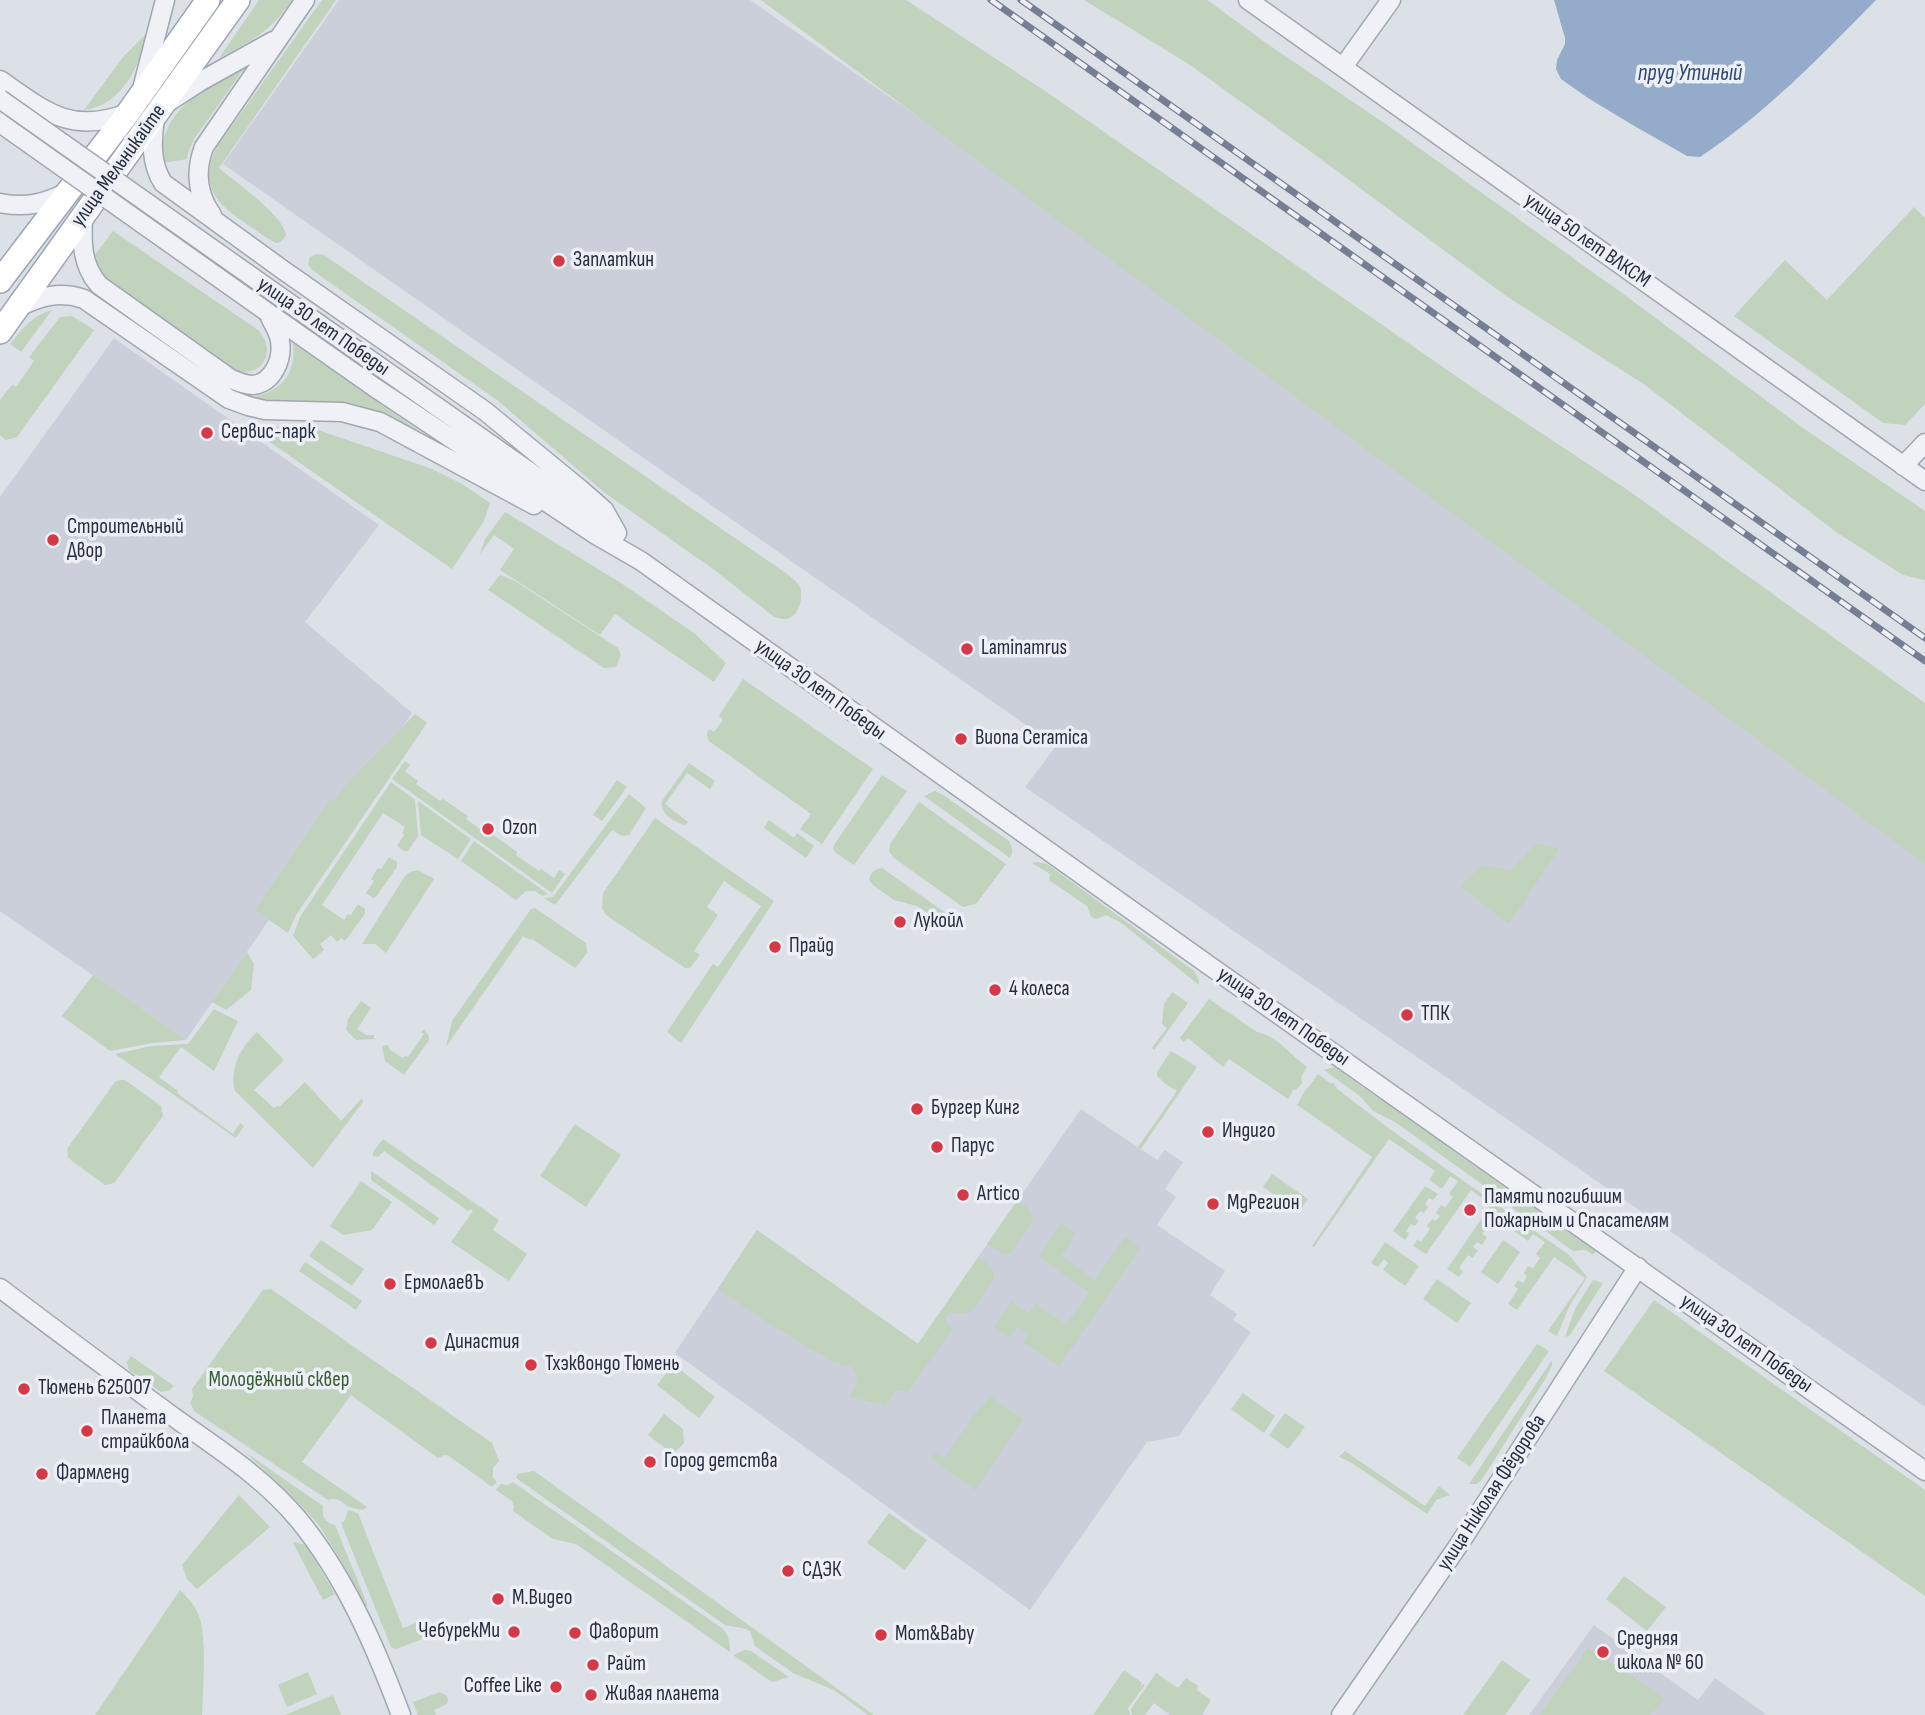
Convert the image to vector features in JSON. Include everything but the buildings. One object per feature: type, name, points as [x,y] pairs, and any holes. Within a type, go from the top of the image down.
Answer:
[{"type":"main road","name":"улица Мельникайте","points":[[0,281],[134,106],[208,0]]},
{"type":"main road","name":"улица Мельникайте","points":[[0,332],[238,0]]},
{"type":"street","points":[[0,80],[56,117],[72,121],[108,120],[134,106],[150,63],[165,0]]},
{"type":"street","points":[[222,225],[214,218],[203,200],[198,178],[200,157],[209,137],[305,0]]},
{"type":"street","name":"улица 50 лет ВЛКСМ","points":[[1248,0],[1925,481]]},
{"type":"street","points":[[1343,67],[1391,0]]},
{"type":"street","points":[[279,37],[181,93],[157,114],[152,144],[157,174],[163,183],[485,411],[604,510],[617,533]]},
{"type":"street","name":"улица 30 лет Победы","points":[[0,99],[617,533],[641,561]]},
{"type":"street","name":"улица 30 лет Победы","points":[[0,123],[374,387],[596,535],[641,561],[998,817],[1925,1471]]},
{"type":"street","points":[[0,203],[37,205],[67,192]]},
{"type":"street","points":[[83,216],[84,260],[91,276],[99,285],[231,379],[253,385],[269,377],[276,367],[281,352],[280,340],[267,312]]},
{"type":"street","points":[[19,307],[57,294],[84,299],[229,399],[265,410],[342,412],[380,422],[508,492],[596,535]]},
{"type":"street","points":[[1903,466],[1925,443]]},
{"type":"street","name":"улица Николая Фёдорова","points":[[1341,1715],[1458,1546],[1638,1267]]},
{"type":"street","points":[[0,1288],[248,1470],[278,1497],[319,1546],[339,1577],[367,1633],[401,1715]]},
{"type":"shaded area","points":[[339,0],[750,0],[1925,815],[1925,1407],[1025,787],[1056,746],[223,164]]},
{"type":"shaded area","points":[[114,338],[379,525],[305,622],[412,713],[186,1040],[0,911],[0,497]]},
{"type":"shaded area","points":[[1081,1109],[1157,1160],[1165,1150],[1183,1162],[1165,1189],[1176,1197],[1157,1225],[1225,1271],[1210,1295],[1237,1314],[1233,1320],[1251,1332],[1179,1436],[1147,1442],[1030,1610],[675,1353],[757,1230],[918,1344]]},
{"type":"shaded area","name":"Средняя школа № 60","points":[[1594,1625],[1698,1700],[1715,1678],[1767,1715],[1529,1715]]},
{"type":"green space","points":[[259,0],[292,0],[260,34],[219,58]]},
{"type":"green space","points":[[322,0],[336,0],[219,168],[278,219],[286,236],[276,243],[227,210],[220,202],[210,184],[211,162],[216,148]]},
{"type":"green space","points":[[761,0],[906,0],[1045,91],[1476,390],[1629,491],[1925,703],[1925,864]]},
{"type":"green space","points":[[1084,0],[1207,0],[1626,296],[1803,428],[1925,511],[1925,580],[1903,575],[1836,532],[1645,385],[1506,296],[1187,63]]},
{"type":"green space","points":[[148,32],[140,58],[119,92],[109,101],[84,110],[123,57]]},
{"type":"green space","points":[[248,63],[194,139],[187,159],[162,163],[163,144],[168,128],[188,101]]},
{"type":"green space","points":[[1914,207],[1925,218],[1925,404],[1905,425],[1883,423],[1734,316],[1785,260],[1827,300]]},
{"type":"green space","points":[[113,231],[258,330],[267,348],[263,363],[249,372],[230,368],[102,278],[91,260]]},
{"type":"green space","points":[[324,255],[790,576],[801,590],[801,601],[794,615],[783,619],[773,616],[713,569],[605,493],[497,400],[312,270],[308,264],[310,257]]},
{"type":"green space","points":[[52,310],[21,352],[10,344],[33,319]]},
{"type":"green space","points":[[72,316],[94,330],[17,437],[6,440],[0,435],[0,400],[12,385],[16,387],[34,361],[29,357],[60,317]]},
{"type":"green space","points":[[293,343],[419,431],[378,412],[355,405],[270,402],[248,398],[269,392],[284,381],[292,365]]},
{"type":"green space","points":[[244,424],[318,430],[432,469],[462,484],[490,503],[484,521],[452,569]]},
{"type":"green space","points":[[505,512],[621,583],[694,633],[726,663],[714,682],[615,614],[600,635],[500,570],[514,549],[494,535],[480,554],[485,539]]},
{"type":"green space","points":[[500,575],[515,581],[618,648],[621,655],[616,667],[604,668],[488,590]]},
{"type":"green space","points":[[743,679],[873,769],[822,844],[800,829],[811,814],[709,741],[709,729],[714,732],[723,720],[719,716]]},
{"type":"green space","points":[[415,714],[427,723],[296,915],[288,933],[255,910],[330,799],[334,801],[346,785]]},
{"type":"green space","points":[[405,761],[410,765],[405,772],[418,781],[416,784],[468,816],[466,819],[517,852],[516,855],[554,878],[559,870],[565,874],[552,893],[392,779]]},
{"type":"green space","points":[[689,763],[715,781],[710,789],[687,773],[665,804],[688,822],[685,825],[665,814],[662,801]]},
{"type":"green space","points":[[882,775],[907,791],[854,865],[836,853],[834,845]]},
{"type":"green space","points":[[617,780],[627,787],[602,821],[593,815]]},
{"type":"green space","points":[[391,782],[415,800],[418,836],[408,851],[404,851],[397,846],[404,835],[402,833],[405,827],[383,813],[322,905],[344,920],[358,904],[365,909],[365,914],[345,941],[341,938],[337,942],[331,935],[320,944],[324,950],[313,959],[293,936],[300,917]]},
{"type":"green space","points":[[935,791],[1009,841],[1012,849],[1010,858],[924,796]]},
{"type":"green space","points":[[629,794],[646,808],[629,835],[622,836],[612,830],[555,905],[544,898],[553,897]]},
{"type":"green space","points":[[418,801],[471,839],[458,859],[421,835]]},
{"type":"green space","points":[[919,802],[1006,864],[976,904],[963,907],[894,858],[889,851],[890,844]]},
{"type":"green space","points":[[655,818],[774,901],[681,1043],[667,1032],[713,964],[718,967],[761,906],[724,881],[707,907],[718,915],[694,951],[700,955],[690,968],[685,968],[606,915],[602,908],[603,893]]},
{"type":"green space","points":[[769,820],[794,838],[797,833],[814,846],[806,858],[764,828]]},
{"type":"green space","points":[[474,841],[548,894],[542,896],[535,891],[526,891],[516,900],[461,861]]},
{"type":"green space","points":[[1536,843],[1559,849],[1509,924],[1460,886],[1482,866],[1511,870]]},
{"type":"green space","points":[[389,857],[397,862],[397,867],[373,898],[366,893],[374,881],[371,879]]},
{"type":"green space","points":[[1032,863],[1047,864],[1194,971],[1199,985],[1120,922],[1106,915],[1096,919],[1091,917],[1087,906],[1049,880],[1050,874]]},
{"type":"green space","points":[[882,868],[950,916],[947,926],[917,906],[894,900],[873,885],[869,880],[871,875]]},
{"type":"green space","points":[[418,870],[434,879],[386,953],[375,944],[362,944],[405,876]]},
{"type":"green space","points":[[535,908],[586,943],[587,953],[575,968],[532,939],[523,936],[446,1047],[452,1021],[531,909]]},
{"type":"green space","points":[[247,952],[254,964],[251,990],[226,1010],[212,1002]]},
{"type":"green space","points":[[93,975],[186,1040],[110,1051],[62,1016]]},
{"type":"green space","points":[[1172,992],[1188,1003],[1154,1050],[1152,1048],[1167,1028],[1162,1024],[1164,1004]]},
{"type":"green space","points":[[1209,999],[1257,1032],[1278,1042],[1307,1067],[1301,1077],[1302,1083],[1293,1090],[1288,1099],[1229,1059],[1223,1067],[1188,1038],[1184,1042],[1180,1038]]},
{"type":"green space","points":[[361,1001],[371,1008],[357,1029],[366,1035],[374,1035],[374,1039],[356,1040],[346,1030],[348,1019]]},
{"type":"green space","points":[[214,1009],[238,1021],[214,1071],[181,1047],[159,1077],[233,1134],[240,1123],[244,1126],[236,1138],[115,1054],[152,1046],[188,1044]]},
{"type":"green space","points":[[424,1029],[429,1040],[404,1075],[385,1061],[382,1046],[388,1045],[390,1050],[403,1058],[408,1057],[424,1034],[421,1032]]},
{"type":"green space","points":[[257,1032],[284,1060],[254,1090],[274,1108],[279,1107],[305,1082],[341,1121],[362,1098],[363,1102],[313,1168],[235,1091],[235,1066],[246,1044]]},
{"type":"green space","points":[[1171,1051],[1197,1067],[1141,1149],[1138,1147],[1177,1091],[1157,1076]]},
{"type":"green space","points":[[1334,1067],[1430,1134],[1437,1136],[1446,1146],[1596,1251],[1593,1255],[1586,1250],[1573,1251],[1524,1215],[1521,1216],[1508,1203],[1395,1122],[1373,1111],[1361,1097],[1324,1070]]},
{"type":"green space","points":[[1318,1074],[1334,1083],[1337,1089],[1391,1130],[1569,1255],[1587,1277],[1569,1307],[1557,1336],[1548,1331],[1585,1278],[1554,1257],[1517,1310],[1508,1304],[1518,1289],[1514,1286],[1518,1280],[1523,1283],[1527,1276],[1524,1273],[1528,1266],[1533,1268],[1540,1258],[1536,1254],[1545,1242],[1533,1234],[1528,1241],[1511,1229],[1516,1222],[1504,1213],[1495,1226],[1490,1223],[1482,1234],[1487,1237],[1482,1245],[1477,1242],[1473,1247],[1478,1251],[1472,1258],[1468,1255],[1459,1268],[1463,1272],[1459,1277],[1447,1269],[1491,1205],[1471,1190],[1426,1254],[1413,1246],[1417,1240],[1421,1242],[1430,1229],[1427,1226],[1432,1219],[1436,1221],[1440,1216],[1436,1213],[1441,1205],[1445,1208],[1453,1197],[1449,1194],[1458,1181],[1450,1176],[1442,1189],[1429,1180],[1435,1171],[1389,1139],[1314,1247],[1312,1246],[1372,1157],[1297,1105]]},
{"type":"green space","points":[[125,1080],[161,1106],[163,1116],[114,1183],[105,1185],[68,1158],[67,1149],[115,1082]]},
{"type":"green space","points":[[575,1124],[621,1155],[586,1207],[540,1176]]},
{"type":"green space","points":[[383,1139],[499,1220],[493,1230],[527,1254],[509,1281],[451,1242],[473,1211],[468,1211],[384,1151],[378,1157],[373,1156]]},
{"type":"green space","points":[[371,1171],[439,1218],[434,1225],[371,1180]]},
{"type":"green space","points":[[1272,1174],[1308,1199],[1299,1212],[1263,1187]]},
{"type":"green space","points":[[361,1181],[392,1202],[372,1230],[343,1235],[330,1226]]},
{"type":"green space","points":[[1425,1186],[1438,1194],[1433,1200],[1429,1198],[1424,1213],[1420,1211],[1415,1218],[1419,1221],[1415,1226],[1411,1224],[1406,1231],[1409,1234],[1405,1240],[1393,1231]]},
{"type":"green space","points":[[1017,1201],[1028,1208],[1033,1220],[1011,1253],[1004,1254],[987,1244]]},
{"type":"green space","points":[[1061,1224],[1076,1234],[1061,1256],[1095,1280],[1125,1237],[1141,1248],[1059,1366],[1023,1342],[1028,1335],[1017,1327],[1009,1337],[994,1326],[1011,1302],[1029,1314],[1036,1304],[1066,1325],[1089,1292],[1038,1256]]},
{"type":"green space","points":[[757,1230],[918,1344],[979,1256],[993,1270],[994,1278],[974,1309],[967,1313],[949,1313],[945,1319],[952,1329],[908,1392],[897,1390],[885,1405],[850,1397],[858,1379],[852,1367],[833,1362],[718,1289]]},
{"type":"green space","points":[[321,1240],[364,1269],[352,1286],[309,1256]]},
{"type":"green space","points":[[1503,1240],[1520,1252],[1498,1284],[1481,1272]]},
{"type":"green space","points":[[1385,1242],[1419,1266],[1405,1286],[1383,1270],[1388,1263],[1384,1259],[1378,1267],[1371,1263]]},
{"type":"green space","points":[[305,1262],[362,1301],[356,1310],[299,1271]]},
{"type":"green space","points":[[1437,1279],[1471,1303],[1457,1323],[1423,1299]]},
{"type":"green space","points":[[1593,1280],[1603,1283],[1570,1335],[1565,1337],[1575,1309]]},
{"type":"green space","name":"Молодёжный сквер","points":[[271,1289],[492,1443],[499,1461],[493,1468],[493,1478],[497,1482],[492,1487],[449,1456],[438,1458],[351,1395],[302,1462],[367,1507],[363,1510],[353,1508],[337,1499],[328,1500],[194,1411],[190,1402],[193,1397],[192,1389],[263,1290]]},
{"type":"green space","points":[[1654,1300],[1925,1490],[1925,1596],[1604,1371]]},
{"type":"green space","points":[[1537,1344],[1549,1351],[1470,1467],[1457,1458]]},
{"type":"green space","points":[[131,1356],[174,1386],[161,1392],[129,1370],[127,1362]]},
{"type":"green space","points":[[1552,1360],[1547,1376],[1481,1481],[1469,1484]]},
{"type":"green space","points":[[673,1364],[715,1397],[699,1418],[657,1385]]},
{"type":"green space","points":[[1243,1393],[1275,1416],[1264,1433],[1231,1409]]},
{"type":"green space","points":[[990,1396],[1023,1419],[975,1490],[931,1459],[935,1453],[944,1459]]},
{"type":"green space","points":[[1285,1413],[1305,1427],[1288,1449],[1269,1435]]},
{"type":"green space","points":[[664,1414],[683,1429],[684,1443],[673,1454],[648,1435]]},
{"type":"green space","points":[[1345,1451],[1425,1506],[1439,1486],[1450,1495],[1436,1500],[1427,1514],[1339,1457]]},
{"type":"green space","points":[[245,1452],[323,1506],[323,1516],[326,1521],[335,1525],[368,1606],[319,1525]]},
{"type":"green space","points":[[534,1471],[874,1715],[868,1715],[834,1690],[793,1673],[755,1646],[750,1631],[725,1625],[516,1478],[518,1474]]},
{"type":"green space","points":[[513,1482],[723,1629],[729,1640],[730,1652],[576,1544],[553,1539],[513,1511],[512,1501],[496,1490],[501,1484]]},
{"type":"green space","points":[[239,1495],[270,1527],[197,1589],[187,1579],[182,1565]]},
{"type":"green space","points":[[348,1510],[358,1513],[403,1628],[416,1623],[423,1635],[422,1639],[396,1649],[391,1647],[341,1523]]},
{"type":"green space","points":[[889,1513],[927,1540],[905,1570],[867,1543]]},
{"type":"green space","points":[[293,1543],[306,1545],[335,1594],[323,1600]]},
{"type":"green space","points":[[1624,1576],[1666,1607],[1647,1631],[1606,1599]]},
{"type":"green space","points":[[180,1590],[195,1608],[201,1626],[204,1664],[202,1715],[95,1715]]},
{"type":"green space","points":[[1588,1648],[1666,1699],[1650,1715],[1540,1715]]},
{"type":"green space","points":[[745,1650],[751,1651],[789,1677],[772,1682],[733,1655]]},
{"type":"green space","points":[[1502,1660],[1530,1680],[1505,1715],[1463,1715]]},
{"type":"green space","points":[[1124,1670],[1142,1683],[1140,1688],[1145,1685],[1128,1708],[1130,1715],[1093,1715]]},
{"type":"green space","points":[[308,1672],[317,1694],[287,1707],[278,1685]]},
{"type":"green space","points":[[1156,1673],[1178,1688],[1186,1678],[1198,1686],[1197,1690],[1211,1700],[1202,1715],[1170,1715],[1154,1703],[1145,1715],[1132,1715],[1131,1709]]},
{"type":"green space","points":[[440,1692],[447,1696],[447,1704],[434,1710],[436,1715],[418,1715],[413,1702]]},
{"type":"green space","points":[[333,1695],[341,1715],[285,1715]]},
{"type":"water","name":"пруд Утиный","points":[[1554,0],[1876,0],[1770,103],[1700,157],[1687,156],[1588,98],[1561,79],[1556,69],[1565,38]]},
{"type":"railway","points":[[991,0],[1925,661]]},
{"type":"railway","points":[[1021,0],[1925,638]]},
{"type":"place","name":"Заплаткин","points":[[559,261]]},
{"type":"place","name":"Сервис-парк","points":[[207,433]]},
{"type":"place","name":"Строительный Двор","points":[[53,540]]},
{"type":"place","name":"Laminamrus","points":[[967,649]]},
{"type":"place","name":"Buona Ceramica","points":[[961,739]]},
{"type":"place","name":"Ozon","points":[[488,829]]},
{"type":"place","name":"Лукойл","points":[[900,922]]},
{"type":"place","name":"Прайд","points":[[775,947]]},
{"type":"place","name":"4 колеса","points":[[995,990]]},
{"type":"place","name":"ТПК","points":[[1407,1015]]},
{"type":"place","name":"Бургер Кинг","points":[[917,1109]]},
{"type":"place","name":"Индиго","points":[[1208,1132]]},
{"type":"place","name":"Парус","points":[[937,1147]]},
{"type":"place","name":"Artico","points":[[963,1195]]},
{"type":"place","name":"МдРегион","points":[[1213,1204]]},
{"type":"place","name":"Памяти погибшим Пожарным и Спасателям","points":[[1470,1210]]},
{"type":"place","name":"ЕрмолаевЪ","points":[[390,1284]]},
{"type":"place","name":"Династия","points":[[431,1343]]},
{"type":"place","name":"Тхэквондо Тюмень","points":[[531,1365]]},
{"type":"place","name":"Тюмень 625007","points":[[24,1389]]},
{"type":"place","name":"Планета страйкбола","points":[[87,1431]]},
{"type":"place","name":"Город детства","points":[[650,1462]]},
{"type":"place","name":"Фармленд","points":[[42,1474]]},
{"type":"place","name":"СДЭК","points":[[788,1571]]},
{"type":"place","name":"М.Видео","points":[[498,1599]]},
{"type":"place","name":"ЧебурекМи","points":[[514,1632]]},
{"type":"place","name":"Фаворит","points":[[575,1633]]},
{"type":"place","name":"Mom&Baby","points":[[881,1635]]},
{"type":"place","name":"Средняя школа № 60","points":[[1603,1652]]},
{"type":"place","name":"Райт","points":[[593,1665]]},
{"type":"place","name":"Coffee Like","points":[[556,1687]]},
{"type":"place","name":"Живая планета","points":[[591,1695]]}]
